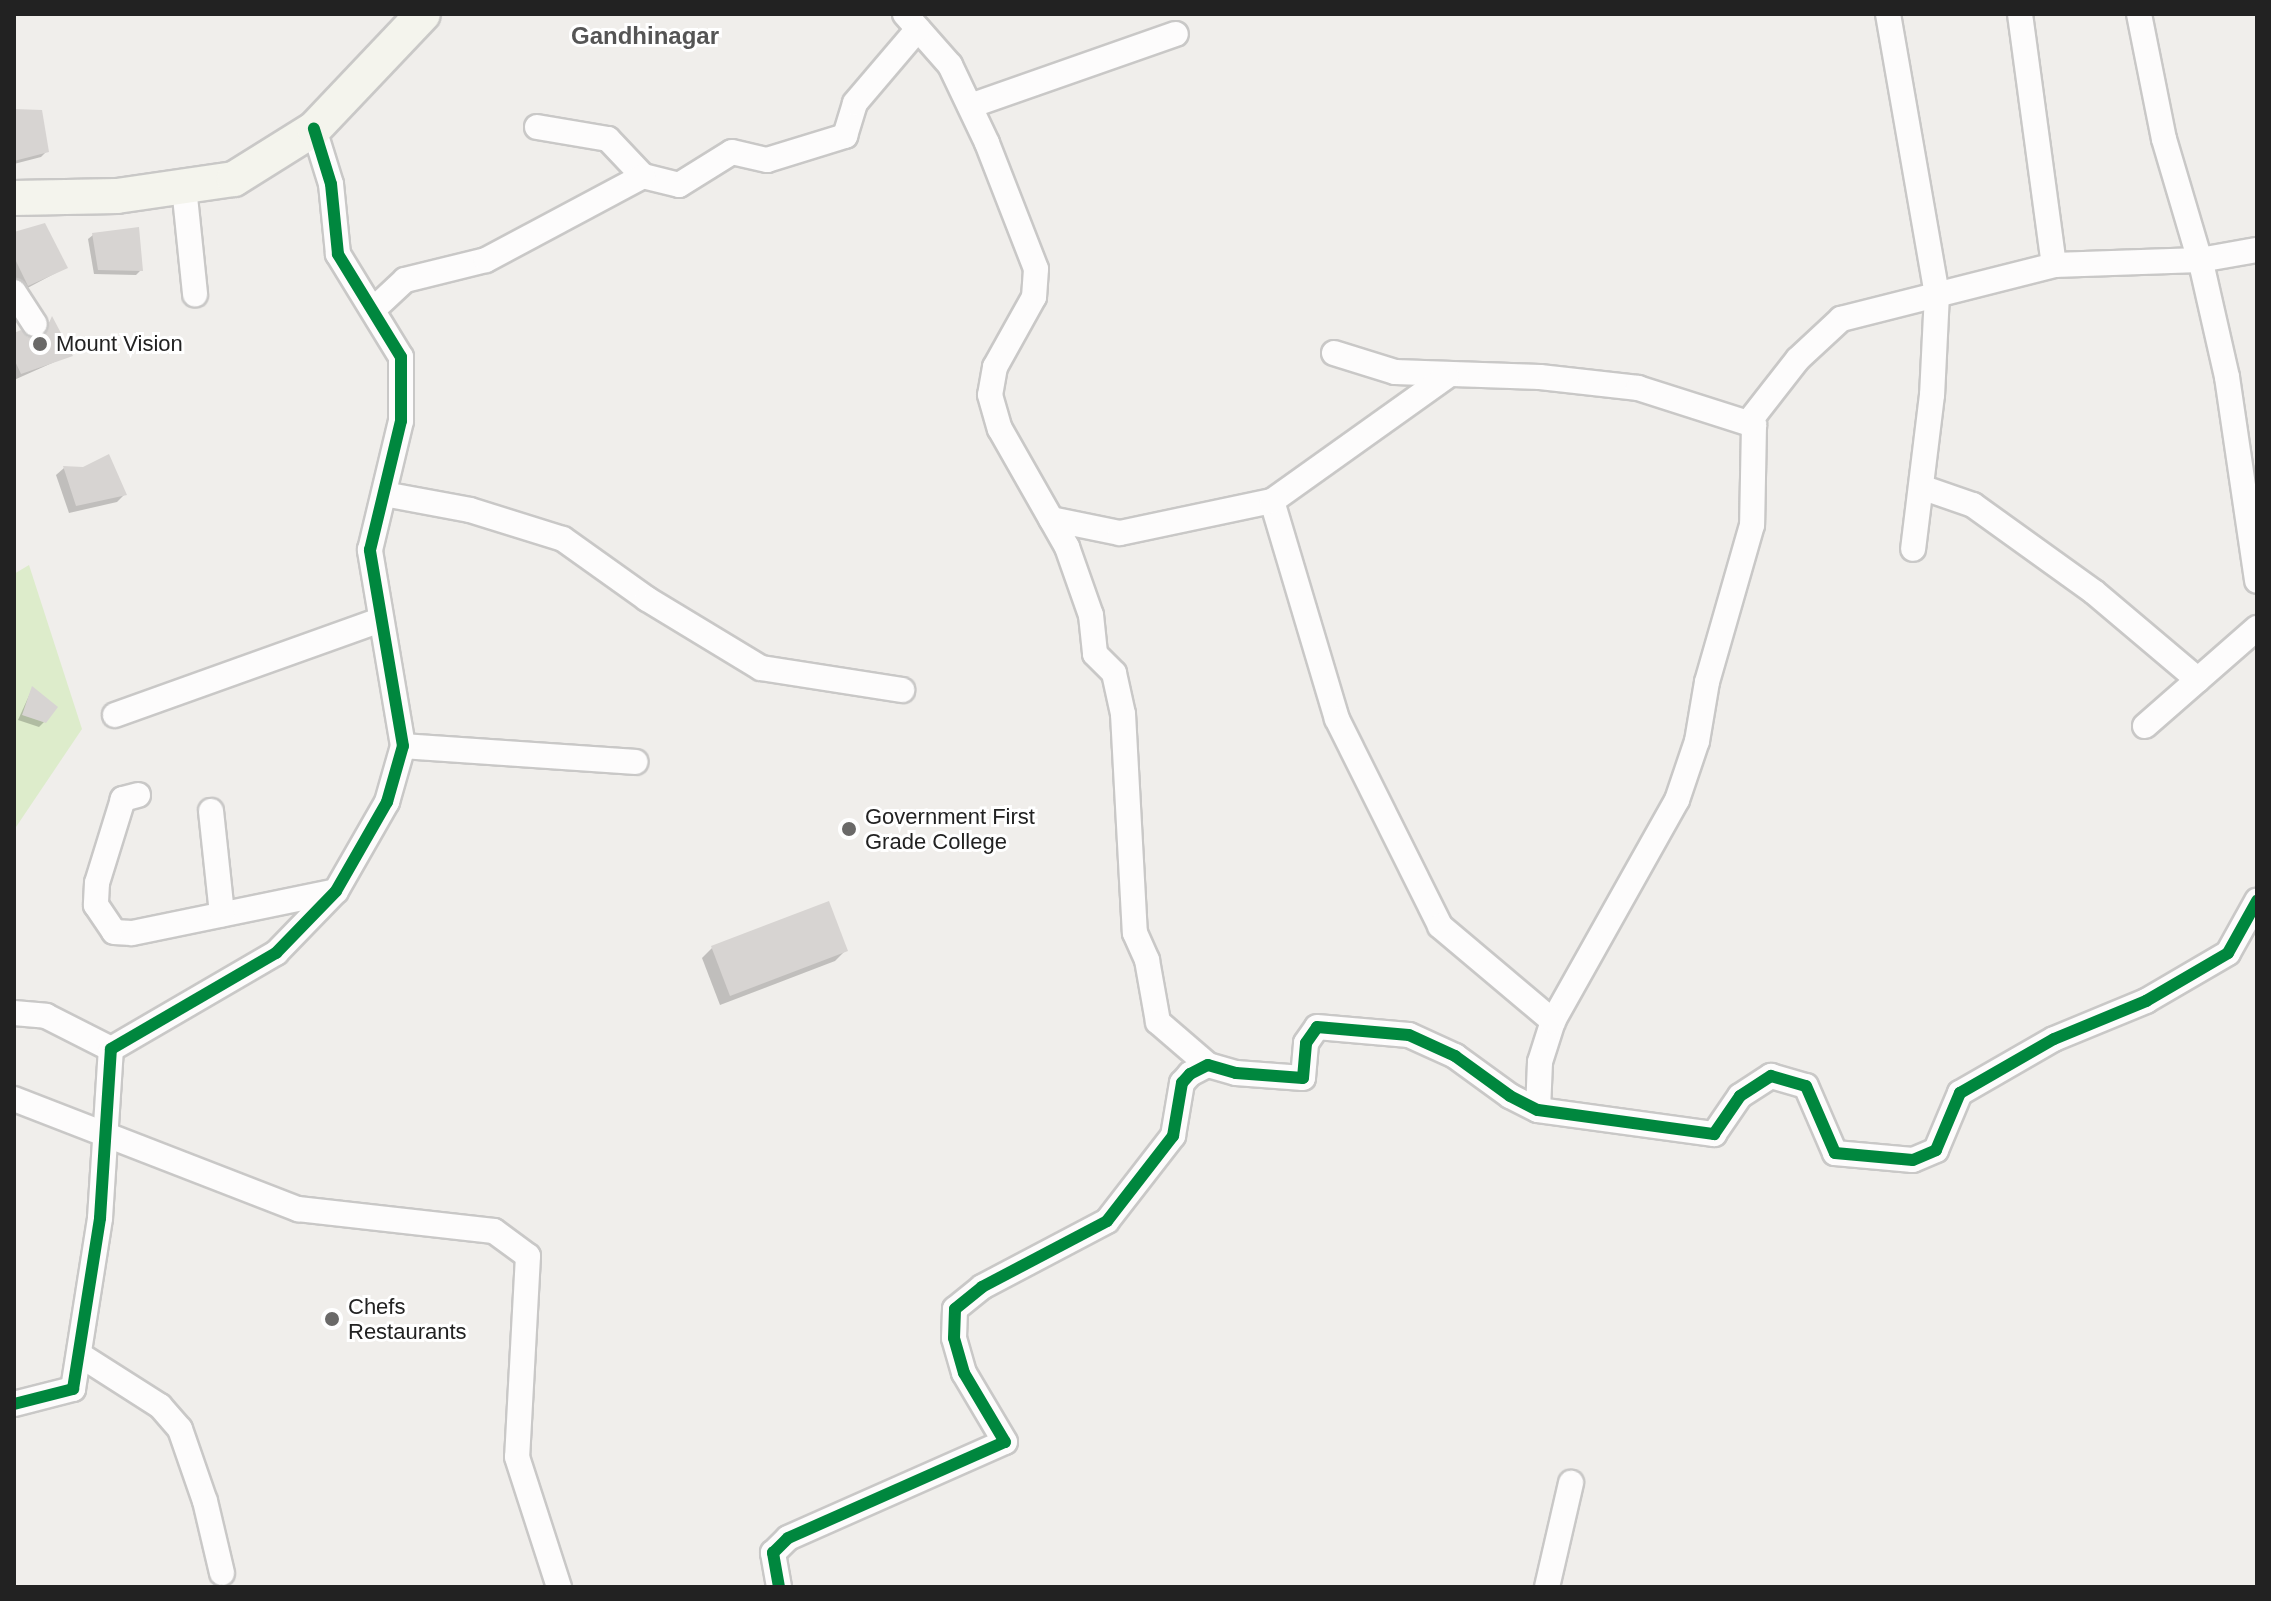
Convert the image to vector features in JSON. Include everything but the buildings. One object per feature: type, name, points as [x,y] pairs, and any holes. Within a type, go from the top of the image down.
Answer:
[{"type":"main road","points":[[14,198],[117,196],[234,179],[314,129],[423,14]]},
{"type":"street","points":[[1888,14],[1937,294],[1913,549]]},
{"type":"street","points":[[2020,14],[2054,265]]},
{"type":"street","points":[[2139,14],[2164,139],[2200,260],[2227,377],[2257,581]]},
{"type":"street","points":[[537,127],[608,139],[643,176],[679,185],[732,152],[767,160],[845,136],[855,103],[911,22],[950,65],[970,106],[1036,269],[1034,297],[995,367],[990,395],[1000,429],[1067,547],[1091,615],[1095,654],[1114,673],[1123,714],[1135,933],[1147,960],[1158,1022],[1208,1065],[1236,1073],[1303,1078],[1306,1043],[1317,1027],[1409,1035],[1455,1056],[1538,1110],[1714,1134],[1740,1096],[1771,1076],[1806,1086],[1835,1153],[1913,1160],[1936,1150],[1960,1093],[2054,1039],[2146,1001],[2228,953],[2257,901]]},
{"type":"street","points":[[970,106],[1176,34]]},
{"type":"street","points":[[111,1049],[276,953],[336,891],[387,802],[403,746],[370,550],[401,421],[401,357],[375,308],[338,254],[331,184],[314,129]]},
{"type":"street","points":[[375,308],[405,280],[486,260],[643,176]]},
{"type":"street","points":[[184,187],[195,294]]},
{"type":"street","points":[[1748,423],[1798,359],[1841,319],[2054,265],[2200,260],[2257,250]]},
{"type":"street","points":[[14,292],[35,324]]},
{"type":"street","points":[[1334,353],[1395,372],[1446,377],[1540,377],[1638,388],[1754,425],[1756,446],[1752,525],[1692,756],[1677,800],[1553,1021],[1540,1062],[1538,1110]]},
{"type":"street","points":[[1051,519],[1120,533],[1272,501],[1446,377]]},
{"type":"street","points":[[1921,487],[1973,505],[2094,592],[2198,680]]},
{"type":"street","points":[[384,494],[470,510],[563,539],[647,599],[761,668],[902,690]]},
{"type":"street","points":[[1272,501],[1337,719],[1440,926],[1553,1021]]},
{"type":"street","points":[[115,715],[380,620]]},
{"type":"street","points":[[2145,726],[2257,628]]},
{"type":"street","points":[[403,746],[635,762]]},
{"type":"street","points":[[138,795],[123,799],[100,867],[96,905],[114,932],[132,933],[336,891]]},
{"type":"street","points":[[211,811],[222,914]]},
{"type":"street","points":[[14,1013],[46,1016],[111,1049]]},
{"type":"street","points":[[14,1404],[73,1389],[100,1218],[103,1133],[111,1049]]},
{"type":"street","points":[[779,1587],[773,1553],[788,1538],[1005,1442],[964,1373],[954,1338],[955,1309],[982,1287],[1107,1221],[1173,1136],[1182,1083],[1208,1065]]},
{"type":"street","points":[[14,1099],[298,1209],[494,1231],[528,1256],[517,1457],[559,1587]]},
{"type":"street","points":[[80,1355],[160,1406],[180,1429],[205,1501],[222,1573]]},
{"type":"street","points":[[1547,1587],[1571,1483]]},
{"type":"green space","points":[[29,565],[82,729],[14,830],[14,574]]},
{"type":"cycle path","points":[[14,1404],[73,1389],[100,1218],[111,1049],[276,953],[336,891],[387,802],[403,746],[370,550],[401,421],[401,357],[338,254],[331,184],[314,129]]},
{"type":"cycle path","points":[[779,1587],[773,1553],[788,1538],[1005,1442],[964,1373],[954,1338],[955,1309],[982,1287],[1107,1221],[1173,1136],[1182,1083],[1190,1074],[1208,1065],[1236,1073],[1303,1078],[1306,1043],[1317,1027],[1409,1035],[1455,1056],[1510,1096],[1538,1110],[1714,1134],[1740,1096],[1771,1076],[1806,1086],[1835,1153],[1913,1160],[1936,1150],[1960,1093],[2054,1039],[2146,1001],[2228,953],[2257,901]]},
{"type":"place","name":"Mount Vision","points":[[40,344]]},
{"type":"place","name":"Government First Grade College","points":[[849,829]]},
{"type":"place","name":"Chefs Restaurants","points":[[332,1319]]},
{"type":"district","name":"Gandhinagar","points":[[645,36]]}]
